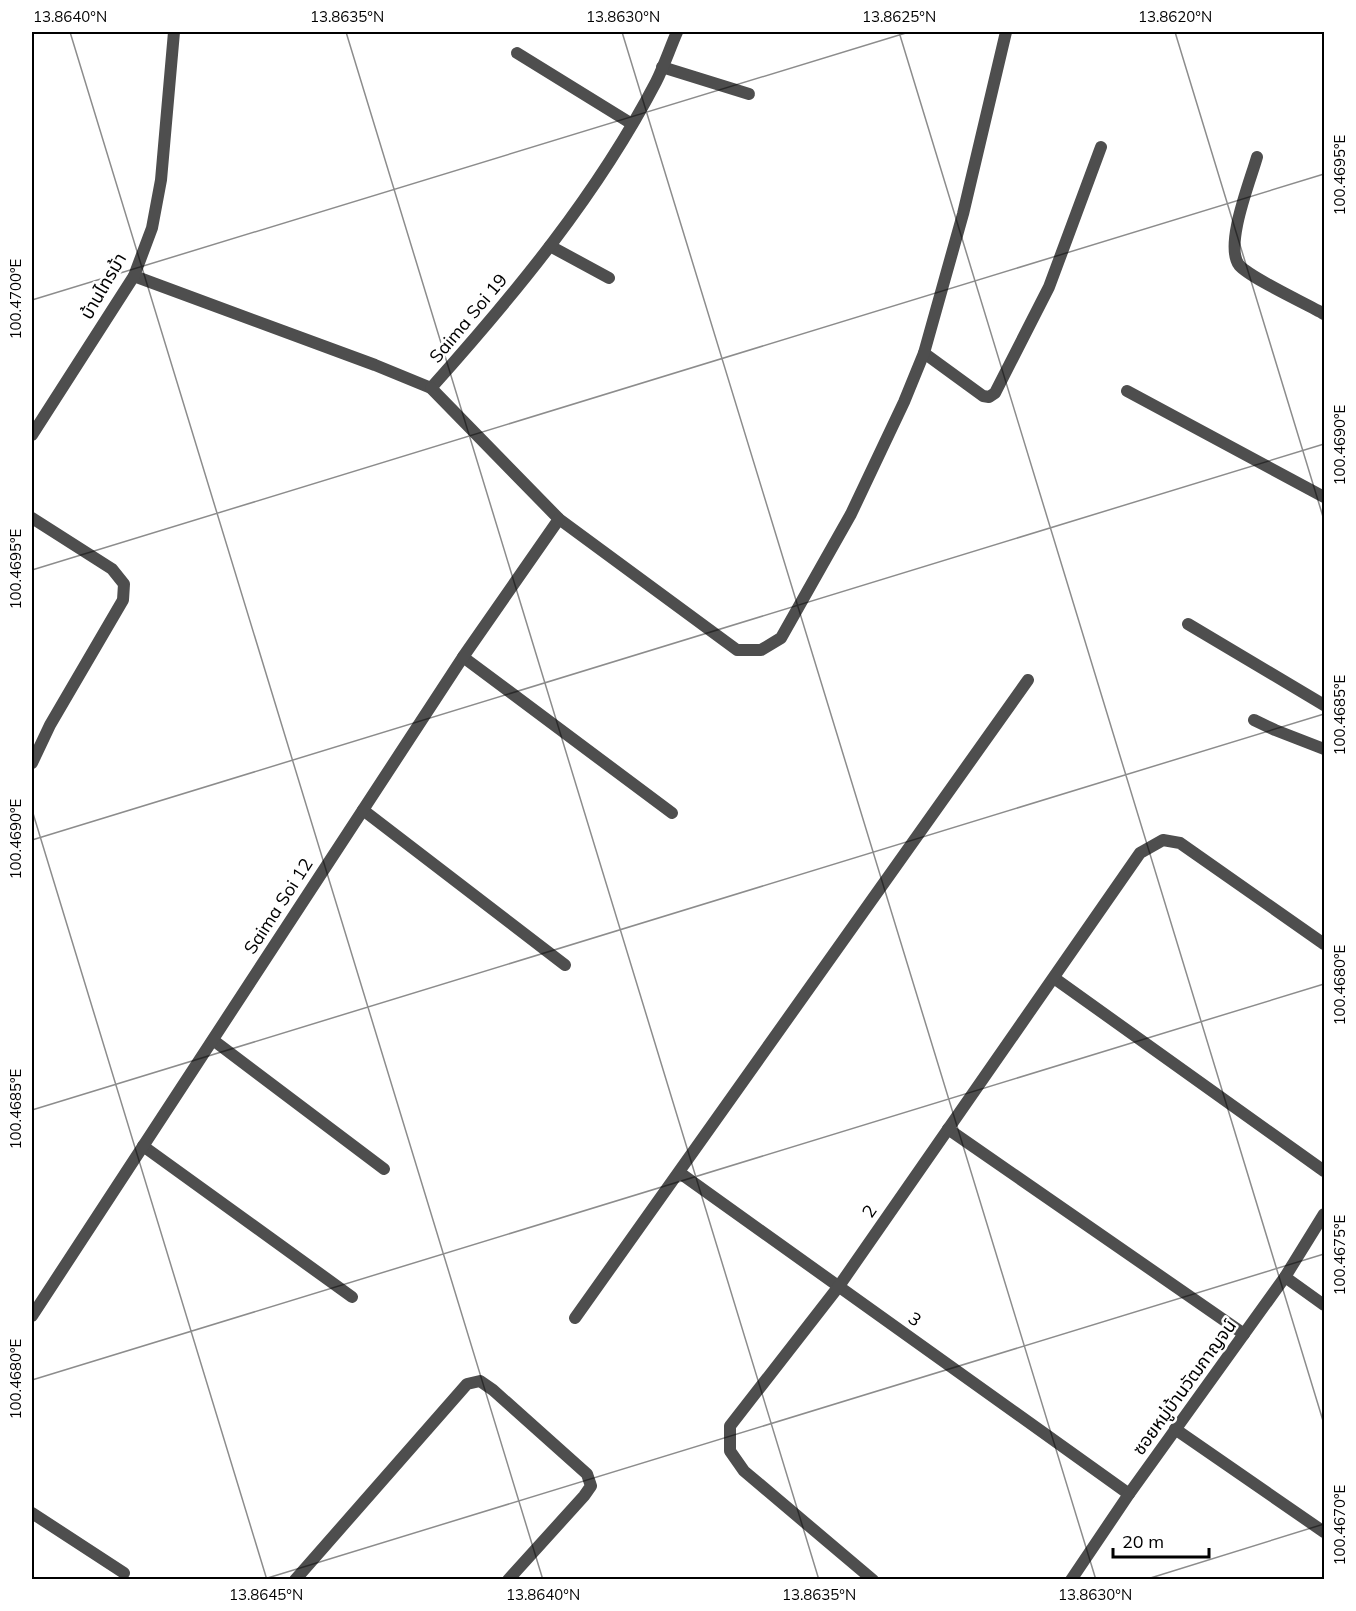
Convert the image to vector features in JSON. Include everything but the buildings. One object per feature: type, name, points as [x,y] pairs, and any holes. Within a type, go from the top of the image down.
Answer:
[{"type":"street","name":"บ้านไทรม้า","points":[[32,435],[134,276],[152,228],[160,180],[174,32]]},
{"type":"street","name":"Saima Soi 19","points":[[134,276],[431,388],[491,321],[575,214],[632,124],[662,68],[676,32]]},
{"type":"street","points":[[431,388],[559,519],[738,650],[760,650],[781,638],[851,514],[904,402],[924,353],[963,214],[1006,32]]},
{"type":"street","points":[[518,53],[632,124]]},
{"type":"street","points":[[662,68],[749,94]]},
{"type":"street","points":[[924,353],[982,396],[989,397],[995,393],[1049,287],[1101,147]]},
{"type":"street","points":[[1257,156],[1234,236],[1234,251],[1238,264],[1255,276],[1324,314]]},
{"type":"street","points":[[550,246],[609,278]]},
{"type":"street","points":[[1127,391],[1324,497]]},
{"type":"street","points":[[32,518],[112,569],[124,584],[123,600],[50,725],[32,764]]},
{"type":"street","name":"Saima Soi 12","points":[[32,1316],[463,657],[559,519]]},
{"type":"street","points":[[1188,624],[1324,705]]},
{"type":"street","points":[[463,657],[672,813]]},
{"type":"street","points":[[575,1318],[1028,680]]},
{"type":"street","points":[[1254,720],[1324,749]]},
{"type":"street","points":[[363,810],[565,965]]},
{"type":"street","name":"2","points":[[873,1580],[744,1471],[730,1451],[730,1426],[839,1286],[1140,853],[1163,840],[1179,843],[1324,944]]},
{"type":"street","points":[[1054,978],[1324,1172]]},
{"type":"street","points":[[213,1040],[384,1169]]},
{"type":"street","points":[[948,1129],[1244,1334]]},
{"type":"street","points":[[143,1146],[352,1297]]},
{"type":"street","name":"3","points":[[680,1173],[1129,1494]]},
{"type":"street","name":"ซอยหมู่บ้านวัฒกาญจน์","points":[[1071,1580],[1129,1494],[1285,1277],[1324,1214]]},
{"type":"street","points":[[1285,1277],[1324,1305]]},
{"type":"street","points":[[295,1580],[466,1384],[480,1381],[587,1474],[591,1486],[508,1580]]},
{"type":"street","points":[[1175,1430],[1324,1532]]},
{"type":"street","points":[[32,1513],[124,1573]]}]
